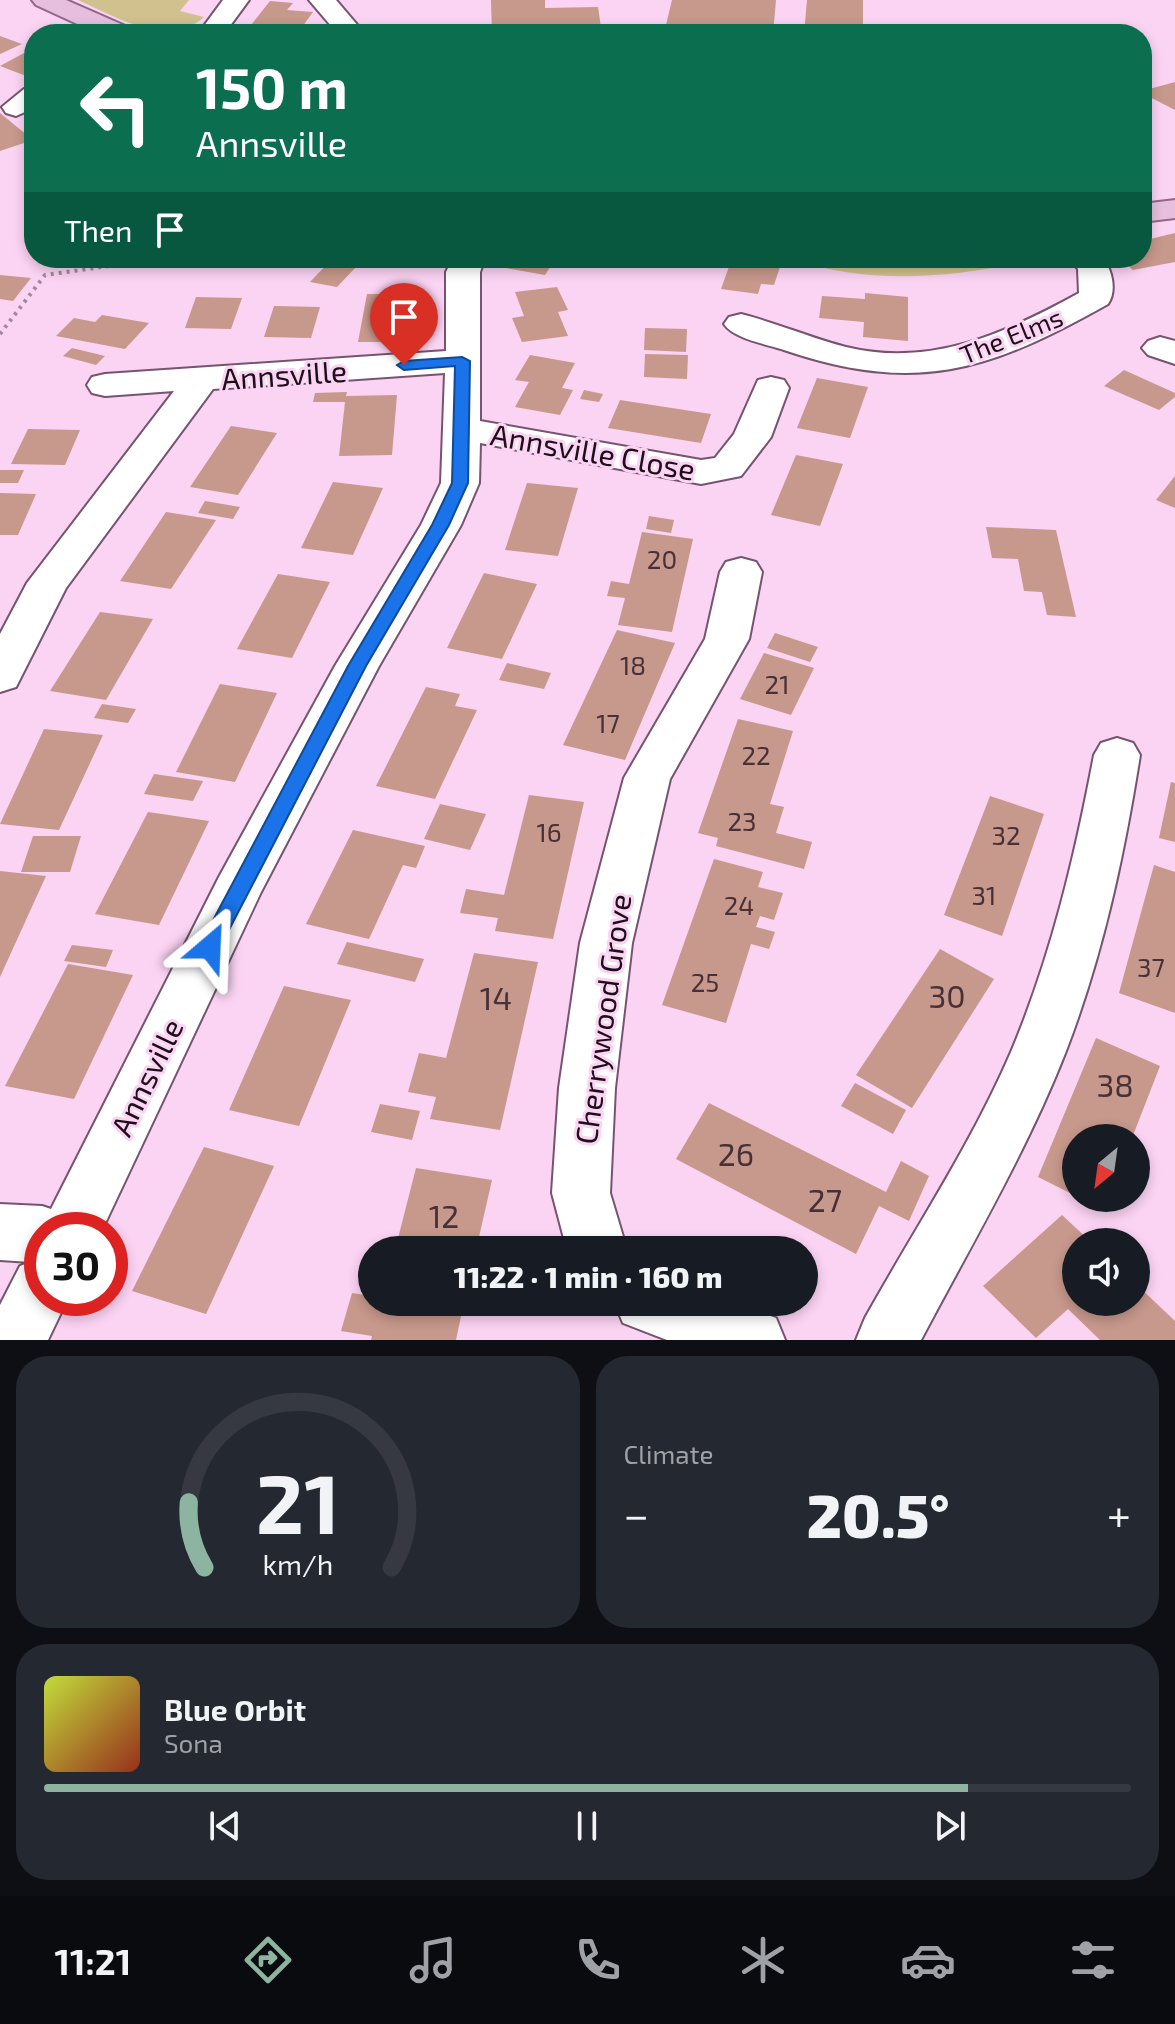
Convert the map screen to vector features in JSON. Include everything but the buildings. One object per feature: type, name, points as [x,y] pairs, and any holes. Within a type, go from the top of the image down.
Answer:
[{"type":"main road","points":[[45,0],[99,24]]},
{"type":"main road","points":[[1152,212],[1175,209]]},
{"type":"street","points":[[218,24],[236,0]]},
{"type":"street","points":[[322,0],[343,24]]},
{"type":"street","name":"Annsville","points":[[81,1212],[237,891],[357,666],[441,525],[460,483],[465,268]]},
{"type":"street","name":"The Elms","points":[[741,324],[831,354],[900,365],[953,360],[1044,326],[1096,297],[1094,268]]},
{"type":"street","name":"Annsville","points":[[105,385],[462,361]]},
{"type":"street","name":"Annsville","points":[[0,676],[48,583],[201,380]]},
{"type":"street","name":"Annsville Close","points":[[463,429],[701,472],[727,468],[752,437],[771,388]]},
{"type":"street","name":"Cherrywood Grove","points":[[593,1236],[581,1193],[587,1088],[606,943],[647,778],[727,639],[741,572]]},
{"type":"street","points":[[887,1340],[1020,1093],[1065,982],[1088,908],[1117,755]]},
{"type":"street","points":[[0,1232],[24,1233]]},
{"type":"street","points":[[15,1340],[27,1316]]},
{"type":"street","points":[[685,1316],[754,1340]]},
{"type":"path","points":[[0,334],[45,275],[95,268]]},
{"type":"shaded area","points":[[78,0],[189,0],[180,11],[204,17],[193,24],[134,24]]},
{"type":"shaded area","points":[[824,268],[992,268],[912,276],[850,273]]},
{"type":"route","points":[[210,947],[357,666],[441,525],[460,483],[462,361],[404,365]]}]
